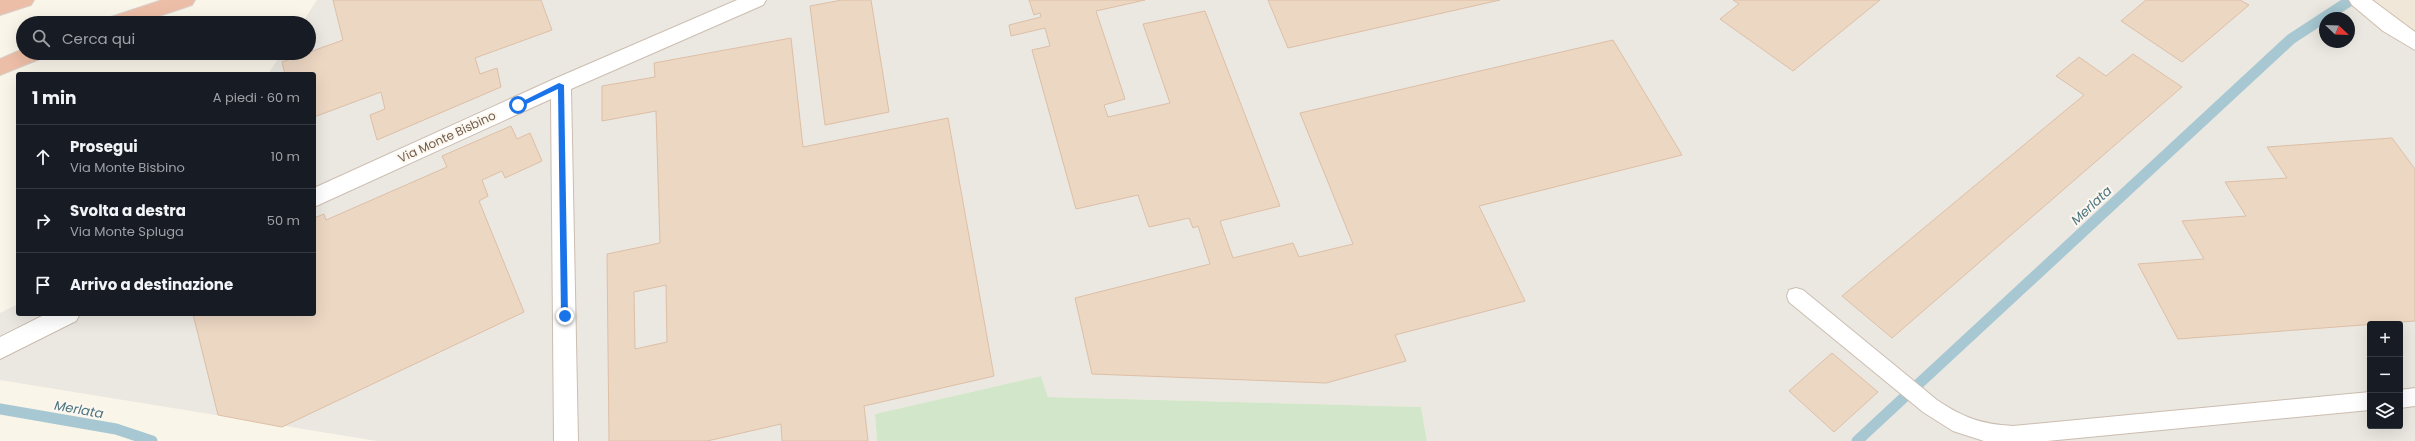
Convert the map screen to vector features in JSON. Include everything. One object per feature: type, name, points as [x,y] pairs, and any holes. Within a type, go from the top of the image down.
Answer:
[{"type":"highway","points":[[0,8],[24,0]]},
{"type":"highway","points":[[136,16],[185,0]]},
{"type":"highway","points":[[0,61],[16,56]]},
{"type":"highway","points":[[0,67],[18,60]]},
{"type":"street","name":"Via Monte Bisbino","points":[[316,197],[561,85],[756,0]]},
{"type":"street","points":[[2360,0],[2390,26],[2415,42]]},
{"type":"street","points":[[561,85],[566,441]]},
{"type":"street","points":[[0,349],[64,316]]},
{"type":"lane","points":[[1796,296],[1930,406],[1950,420],[1981,433],[2013,435],[2367,402]]},
{"type":"lane","points":[[2403,399],[2415,397]]},
{"type":"shaded area","points":[[317,0],[2367,0],[2415,39],[2415,441],[1427,441],[1421,407],[1048,397],[1041,376],[875,414],[877,441],[377,441],[0,380],[0,313],[16,305],[16,316],[316,316],[316,72],[269,72],[277,60],[316,60],[316,16],[307,16]]},
{"type":"shaded area","points":[[2367,0],[2415,0],[2415,39]]},
{"type":"green space","points":[[1041,376],[1048,397],[1421,407],[1427,441],[877,441],[875,414]]},
{"type":"building","points":[[333,0],[541,0],[552,30],[475,58],[480,74],[497,68],[501,87],[377,140],[370,115],[385,109],[381,92],[316,116],[316,72],[284,72],[282,62],[288,60],[316,60],[316,50],[343,40]]},
{"type":"building","points":[[842,0],[871,0],[889,112],[825,125],[810,6]]},
{"type":"building","points":[[1029,0],[1145,0],[1096,11],[1125,99],[1104,105],[1108,117],[1170,103],[1143,24],[1205,11],[1280,206],[1220,221],[1233,258],[1293,243],[1299,257],[1353,244],[1300,113],[1613,40],[1682,155],[1479,206],[1525,301],[1395,335],[1406,361],[1326,383],[1092,374],[1075,298],[1210,264],[1198,226],[1193,228],[1189,218],[1149,227],[1138,195],[1076,209],[1032,50],[1050,46],[1045,28],[1011,36],[1009,25],[1041,17],[1040,13],[1034,15]]},
{"type":"building","points":[[1268,0],[1500,0],[1288,48]]},
{"type":"building","points":[[1733,0],[1880,0],[1793,71],[1720,19],[1739,4]]},
{"type":"building","points":[[2146,0],[2240,0],[2249,5],[2182,62],[2121,21]]},
{"type":"building","points":[[791,38],[803,147],[948,118],[994,376],[864,406],[868,441],[782,441],[781,424],[707,441],[609,441],[607,254],[660,243],[656,111],[602,121],[602,86],[655,77],[654,63]],"holes":[[[666,285],[667,342],[635,349],[634,292]]]},
{"type":"building","points":[[2133,54],[2182,87],[1892,338],[1842,296],[2084,95],[2056,76],[2079,57],[2106,76]]},
{"type":"building","points":[[511,126],[517,139],[530,133],[542,161],[505,178],[502,171],[482,180],[488,196],[479,201],[524,312],[282,427],[218,415],[193,316],[316,316],[316,217],[324,214],[326,220],[447,167],[442,156]]},
{"type":"building","points":[[2392,138],[2415,169],[2415,321],[2367,321],[2367,325],[2178,339],[2138,264],[2204,259],[2182,221],[2246,216],[2225,182],[2287,178],[2267,147]]},
{"type":"building","points":[[1832,353],[1878,392],[1834,432],[1789,391]]},
{"type":"waterway","name":"Merlata","points":[[1857,441],[2291,39],[2351,0]]},
{"type":"waterway","name":"Merlata","points":[[0,409],[116,429],[152,441]]},
{"type":"route","points":[[518,105],[561,85],[565,316]]}]
